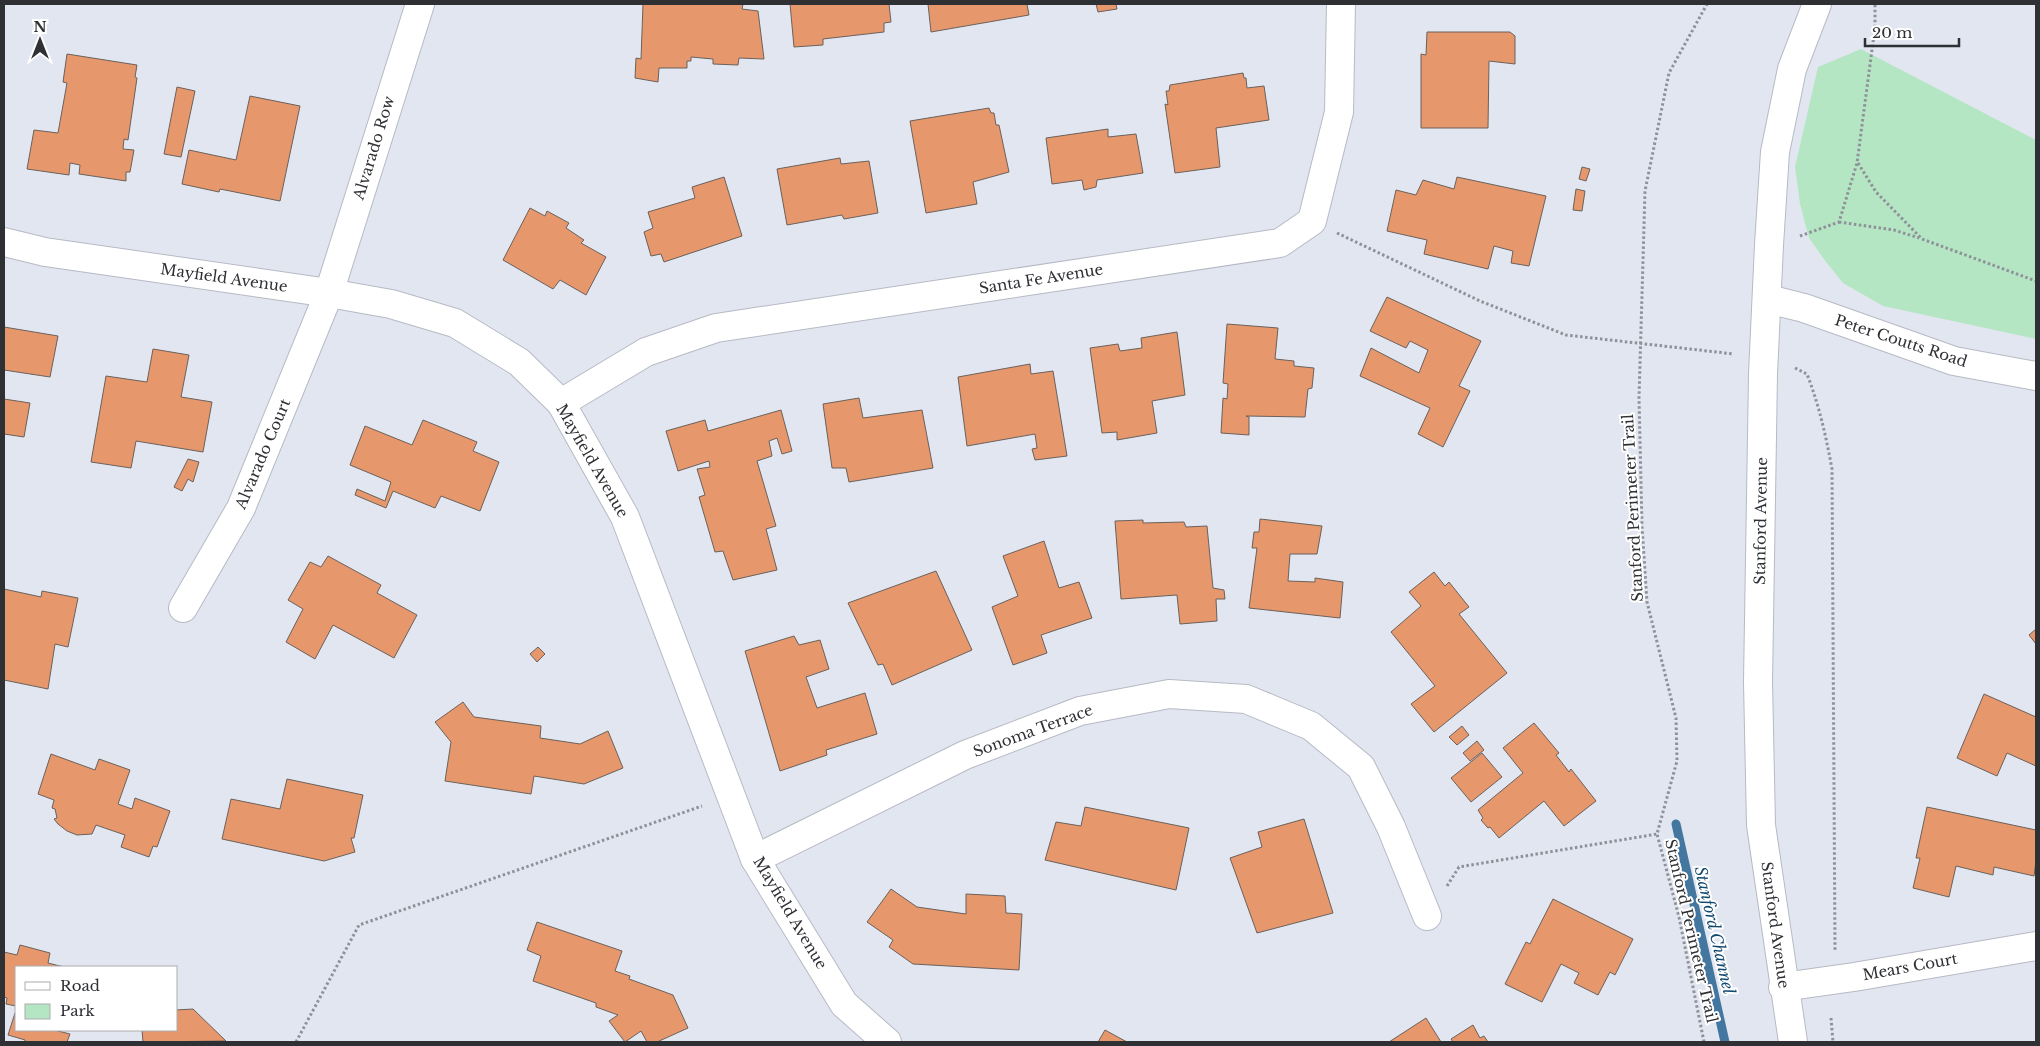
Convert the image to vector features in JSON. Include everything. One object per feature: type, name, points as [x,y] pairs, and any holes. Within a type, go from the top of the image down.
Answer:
[{"type":"street","name":"Alvarado Row","points":[[329,293],[420,4]]},
{"type":"street","points":[[1312,221],[1338,112],[1341,4]]},
{"type":"street","name":"Stanford Avenue","points":[[1792,1042],[1761,825],[1758,682],[1764,374],[1769,245],[1776,152],[1792,69],[1817,4]]},
{"type":"street","name":"Santa Fe Avenue","points":[[561,403],[646,352],[716,328],[1280,243],[1312,221]]},
{"type":"street","name":"Mayfield Avenue","points":[[4,242],[45,252],[329,293],[390,304],[455,323],[519,362],[561,403],[625,517],[755,858],[844,1004],[887,1042]]},
{"type":"street","name":"Alvarado Court","points":[[183,608],[241,508],[329,293]]},
{"type":"street","name":"Peter Coutts Road","points":[[1768,299],[1804,308],[1954,361],[2036,376]]},
{"type":"street","name":"Sonoma Terrace","points":[[755,858],[965,755],[1080,711],[1169,694],[1246,699],[1311,726],[1361,767],[1391,827],[1427,916]]},
{"type":"street","name":"Mears Court","points":[[1783,987],[2036,946]]},
{"type":"path","name":"Stanford Perimeter Trail","points":[[1704,1042],[1679,917],[1658,834],[1676,761],[1676,718],[1647,602],[1642,526],[1640,342],[1645,191],[1669,73],[1707,4]]},
{"type":"path","points":[[1839,222],[1858,163],[1875,27],[1875,4]]},
{"type":"path","points":[[1858,163],[1876,192],[1922,238]]},
{"type":"path","points":[[1312,221],[1480,301],[1566,335],[1734,354]]},
{"type":"path","points":[[1800,236],[1839,222],[1894,230],[1922,238],[2036,281]]},
{"type":"path","points":[[1795,368],[1807,374],[1814,391],[1823,420],[1832,469],[1835,955]]},
{"type":"path","points":[[296,1042],[359,925],[732,795]]},
{"type":"path","points":[[1427,916],[1460,867],[1658,834]]},
{"type":"path","points":[[1831,1018],[1833,1042]]},
{"type":"green space","points":[[1861,49],[2036,140],[2036,339],[1883,306],[1843,283],[1809,238],[1800,204],[1795,167],[1818,67]]},
{"type":"building","points":[[643,4],[743,4],[742,9],[758,11],[764,59],[739,58],[738,65],[713,64],[713,59],[691,57],[691,61],[687,61],[687,68],[659,68],[658,82],[635,78],[636,58],[641,59]]},
{"type":"building","points":[[790,4],[889,4],[891,22],[884,23],[884,32],[823,39],[823,45],[794,47]]},
{"type":"building","points":[[928,4],[1027,4],[1029,15],[931,32]]},
{"type":"building","points":[[1096,4],[1116,4],[1117,9],[1098,12]]},
{"type":"building","points":[[1427,32],[1510,32],[1515,36],[1515,64],[1489,61],[1488,128],[1421,128],[1421,54],[1426,55]]},
{"type":"building","points":[[67,54],[137,65],[135,77],[137,78],[128,140],[124,139],[123,149],[134,150],[130,172],[126,172],[126,181],[79,174],[80,165],[70,163],[69,175],[27,169],[34,130],[58,133],[67,83],[63,82]]},
{"type":"building","points":[[1243,73],[1244,78],[1246,78],[1247,88],[1264,86],[1269,120],[1216,128],[1220,167],[1175,173],[1165,104],[1168,105],[1166,91],[1169,91],[1170,85]]},
{"type":"building","points":[[177,87],[195,91],[181,157],[164,154]]},
{"type":"building","points":[[250,96],[300,106],[280,201],[220,189],[219,192],[182,184],[189,150],[236,160]]},
{"type":"building","points":[[989,108],[991,113],[994,113],[996,125],[999,125],[1009,172],[973,182],[977,204],[926,213],[910,121]]},
{"type":"building","points":[[1108,129],[1108,137],[1136,134],[1143,173],[1097,180],[1096,187],[1084,190],[1082,180],[1052,184],[1046,138]]},
{"type":"building","points":[[840,158],[841,164],[869,161],[878,213],[844,219],[842,215],[787,225],[777,169]]},
{"type":"building","points":[[1582,167],[1590,169],[1586,181],[1579,179]]},
{"type":"building","points":[[724,177],[742,236],[664,262],[661,254],[651,256],[644,232],[653,228],[648,212],[695,198],[692,187]]},
{"type":"building","points":[[1457,177],[1546,196],[1529,266],[1511,263],[1513,251],[1494,246],[1488,269],[1424,254],[1427,240],[1387,231],[1396,190],[1416,195],[1423,180],[1454,189]]},
{"type":"building","points":[[1576,189],[1585,191],[1582,211],[1573,210]]},
{"type":"building","points":[[530,208],[545,216],[547,211],[569,223],[566,228],[584,240],[581,243],[606,257],[586,295],[560,280],[553,289],[503,260]]},
{"type":"building","points":[[1387,297],[1481,341],[1459,386],[1470,391],[1443,447],[1418,434],[1430,408],[1360,376],[1371,348],[1419,373],[1428,350],[1410,341],[1406,348],[1370,331]]},
{"type":"building","points":[[1227,324],[1278,328],[1275,359],[1294,361],[1294,366],[1314,368],[1312,388],[1308,389],[1305,417],[1246,416],[1249,417],[1249,435],[1221,433],[1223,398],[1227,399],[1228,384],[1223,383]]},
{"type":"building","points":[[4,327],[58,336],[50,377],[4,370]]},
{"type":"building","points":[[1177,332],[1185,395],[1152,401],[1157,433],[1117,440],[1117,432],[1102,433],[1090,348],[1118,344],[1120,351],[1142,348],[1141,338]]},
{"type":"building","points":[[153,349],[189,355],[181,397],[212,402],[203,452],[136,441],[131,468],[91,462],[106,376],[147,382]]},
{"type":"building","points":[[1030,364],[1031,374],[1053,371],[1067,456],[1035,460],[1032,449],[1037,448],[1035,434],[967,446],[958,377]]},
{"type":"building","points":[[859,398],[863,418],[922,410],[933,468],[849,482],[846,468],[832,468],[823,404]]},
{"type":"building","points":[[4,399],[30,403],[24,437],[4,434]]},
{"type":"building","points":[[781,410],[792,451],[782,454],[777,438],[769,441],[772,456],[757,461],[776,526],[766,529],[777,570],[733,580],[723,551],[715,552],[699,497],[705,495],[697,469],[710,467],[709,461],[678,471],[666,431],[705,420],[708,431]]},
{"type":"building","points":[[423,420],[477,442],[473,451],[499,462],[480,511],[441,496],[435,508],[393,491],[386,508],[355,495],[357,489],[385,501],[391,482],[350,465],[365,426],[412,445]]},
{"type":"building","points":[[188,459],[199,462],[193,482],[188,479],[182,491],[174,487]]},
{"type":"building","points":[[1260,519],[1322,526],[1317,554],[1290,554],[1288,581],[1315,582],[1315,578],[1343,582],[1340,618],[1249,608],[1257,548],[1252,548],[1254,532],[1259,532]]},
{"type":"building","points":[[1143,520],[1143,523],[1184,522],[1186,527],[1207,526],[1213,588],[1224,590],[1225,599],[1216,599],[1217,621],[1180,624],[1177,595],[1121,599],[1115,521]]},
{"type":"building","points":[[1044,541],[1059,588],[1079,582],[1092,618],[1041,635],[1047,653],[1013,665],[992,607],[1018,596],[1003,556]]},
{"type":"building","points":[[328,556],[381,585],[377,593],[417,615],[394,658],[333,625],[315,659],[286,642],[303,609],[288,600],[310,562],[321,567]]},
{"type":"building","points":[[936,571],[972,650],[892,685],[883,664],[878,665],[848,603]]},
{"type":"building","points":[[1434,572],[1445,586],[1449,582],[1469,607],[1459,614],[1507,673],[1434,732],[1411,704],[1435,686],[1391,632],[1421,606],[1409,592]]},
{"type":"building","points":[[4,589],[41,597],[42,591],[78,598],[68,647],[55,644],[48,689],[4,680]]},
{"type":"building","points":[[2036,629],[2036,644],[2029,635]]},
{"type":"building","points":[[794,636],[799,645],[820,640],[829,669],[806,677],[817,708],[865,693],[877,734],[826,750],[827,755],[780,771],[745,651]]},
{"type":"building","points":[[538,647],[545,654],[537,662],[530,654]]},
{"type":"building","points":[[1984,694],[2036,717],[2036,766],[2007,753],[1997,776],[1957,758]]},
{"type":"building","points":[[463,702],[474,717],[541,726],[540,738],[580,744],[608,731],[623,768],[584,784],[534,776],[531,794],[445,781],[451,742],[435,722]]},
{"type":"building","points":[[1534,723],[1559,753],[1556,755],[1569,772],[1571,769],[1596,801],[1564,826],[1544,801],[1499,838],[1481,820],[1483,818],[1478,810],[1523,773],[1503,748]]},
{"type":"building","points":[[1462,726],[1469,735],[1457,745],[1449,737]]},
{"type":"building","points":[[1477,741],[1484,750],[1470,761],[1463,753]]},
{"type":"building","points":[[1482,753],[1502,777],[1471,802],[1451,778]]},
{"type":"building","points":[[51,754],[95,770],[99,759],[130,770],[118,804],[132,809],[135,798],[170,811],[157,847],[153,846],[149,857],[121,847],[125,835],[96,825],[92,834],[77,835],[67,831],[58,824],[54,819],[57,818],[55,809],[52,808],[54,800],[38,794]]},
{"type":"building","points":[[287,779],[363,795],[354,838],[351,838],[355,852],[324,861],[222,839],[231,799],[280,809]]},
{"type":"building","points":[[1085,807],[1189,828],[1176,890],[1045,860],[1056,822],[1081,826]]},
{"type":"building","points":[[1927,807],[2036,830],[2034,876],[1994,867],[1993,875],[1956,866],[1949,897],[1913,888],[1920,858],[1916,858]]},
{"type":"building","points":[[1304,819],[1333,913],[1257,933],[1230,858],[1262,847],[1258,832]]},
{"type":"building","points":[[891,889],[917,907],[966,914],[966,894],[1005,896],[1006,913],[1022,914],[1019,970],[913,964],[889,947],[893,940],[867,922]]},
{"type":"building","points":[[1553,899],[1633,939],[1615,975],[1610,972],[1598,995],[1574,983],[1579,973],[1561,964],[1542,1002],[1505,984],[1526,942],[1530,944]]},
{"type":"building","points":[[537,922],[622,951],[615,971],[630,976],[629,979],[673,995],[688,1028],[657,1042],[647,1042],[641,1031],[625,1042],[609,1021],[618,1015],[596,1007],[596,1003],[533,981],[541,956],[527,950]]},
{"type":"building","points":[[20,945],[50,953],[48,963],[60,966],[15,966],[15,1006],[6,1004],[7,998],[4,997],[4,952],[17,955]]},
{"type":"building","points":[[193,1009],[226,1041],[143,1042],[142,1031],[178,1031],[178,1010]]},
{"type":"building","points":[[15,1013],[15,1031],[58,1031],[70,1034],[67,1042],[25,1042],[25,1040],[8,1035]]},
{"type":"building","points":[[1426,1018],[1441,1042],[1389,1042]]},
{"type":"building","points":[[1473,1025],[1480,1038],[1484,1036],[1488,1042],[1453,1042],[1451,1039]]},
{"type":"building","points":[[1105,1030],[1127,1042],[1098,1042]]},
{"type":"waterway","name":"Stanford Channel","points":[[1676,824],[1725,1042]]}]
